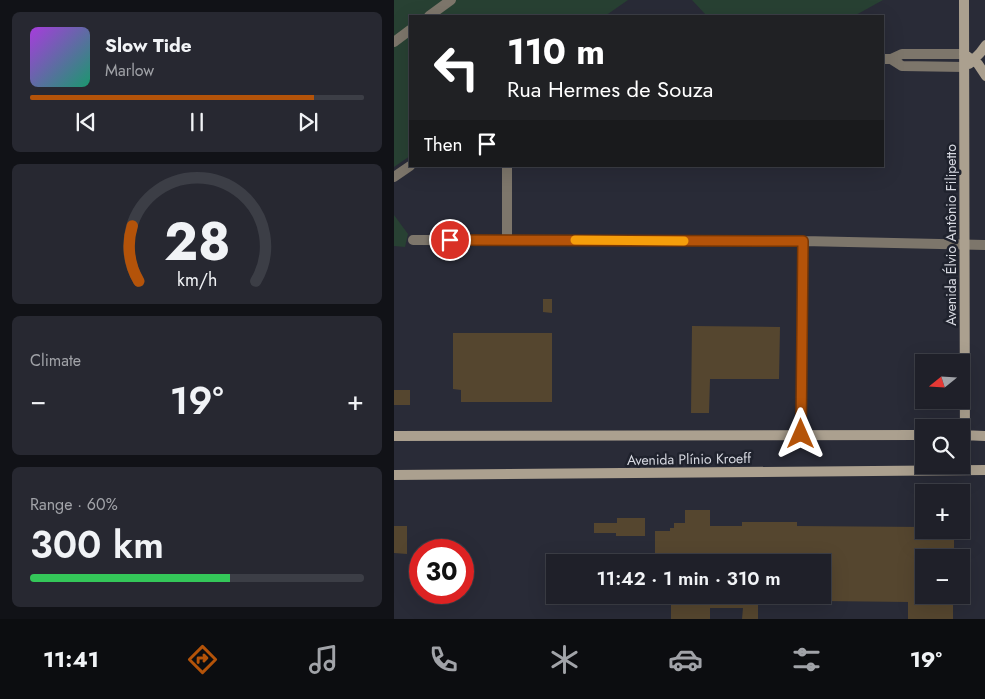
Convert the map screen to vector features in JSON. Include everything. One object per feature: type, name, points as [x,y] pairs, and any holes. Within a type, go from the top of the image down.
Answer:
[{"type":"main road","name":"Avenida Élvio Antônio Filipetto","points":[[963,419],[964,0]]},
{"type":"main road","points":[[964,67],[974,60],[985,45]]},
{"type":"main road","points":[[964,54],[982,68],[985,76]]},
{"type":"main road","name":"Avenida Plínio Kroeff","points":[[394,436],[915,435]]},
{"type":"main road","points":[[970,436],[985,436]]},
{"type":"main road","name":"Avenida Plínio Kroeff","points":[[394,475],[915,470]]},
{"type":"main road","name":"Avenida Plínio Kroeff","points":[[970,470],[985,470]]},
{"type":"street","points":[[430,15],[451,0]]},
{"type":"street","points":[[394,42],[409,31]]},
{"type":"street","points":[[887,59],[902,54],[964,54]]},
{"type":"street","points":[[887,59],[902,66],[964,67]]},
{"type":"street","points":[[394,177],[409,167]]},
{"type":"street","points":[[507,167],[508,240]]},
{"type":"street","points":[[412,240],[803,241],[985,245]]},
{"type":"street","points":[[801,434],[803,241]]},
{"type":"green space","points":[[394,0],[628,0],[606,15],[409,15],[409,157],[394,167]]},
{"type":"green space","points":[[692,0],[883,0],[856,15],[706,15]]},
{"type":"green space","points":[[394,215],[408,234],[405,247],[394,246]]},
{"type":"building","points":[[543,299],[552,299],[552,313],[543,312]]},
{"type":"building","points":[[692,326],[780,327],[779,379],[710,379],[709,413],[691,413]]},
{"type":"building","points":[[453,333],[552,333],[552,402],[461,402],[461,390],[453,389]]},
{"type":"building","points":[[394,390],[410,390],[410,405],[394,405]]},
{"type":"building","points":[[685,510],[710,510],[710,526],[742,526],[742,522],[797,522],[797,526],[915,527],[915,539],[954,539],[954,549],[915,549],[915,604],[953,604],[953,619],[908,619],[908,602],[831,601],[831,554],[655,554],[655,531],[670,531],[670,528],[674,528],[674,523],[685,523]]},
{"type":"building","points":[[617,518],[645,518],[645,536],[616,536],[616,533],[594,533],[594,523],[617,523]]},
{"type":"building","points":[[394,526],[407,526],[407,554],[394,553]]},
{"type":"building","points":[[671,604],[758,604],[758,619],[742,619],[743,608],[710,608],[710,619],[671,619]]},
{"type":"slow traffic","points":[[575,240],[684,241]]},
{"type":"route","points":[[450,240],[803,241],[801,434]]}]
